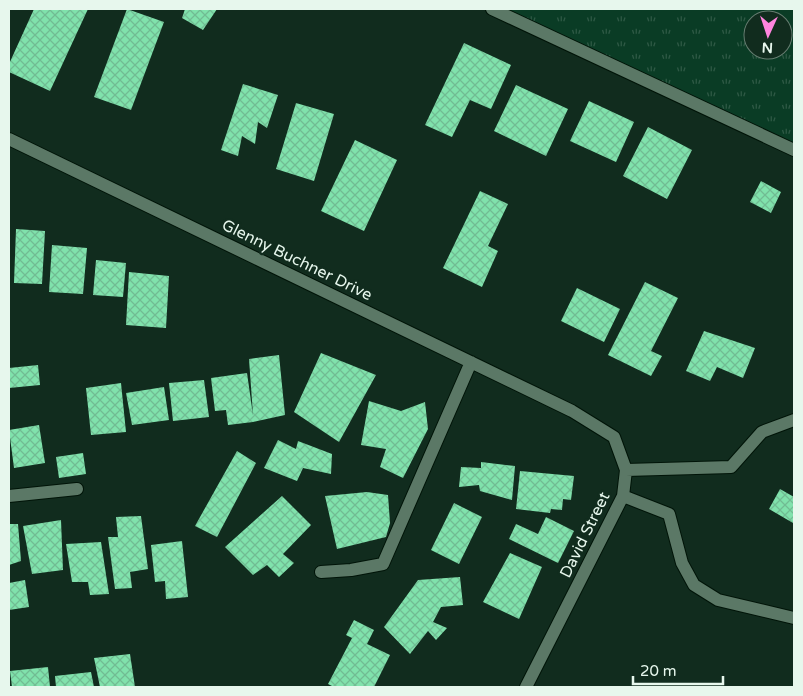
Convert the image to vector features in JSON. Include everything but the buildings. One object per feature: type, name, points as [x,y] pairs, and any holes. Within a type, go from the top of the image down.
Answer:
[{"type":"street","points":[[492,9],[794,150]]},
{"type":"street","name":"Glenny Buchner Drive","points":[[9,139],[572,411]]},
{"type":"street","points":[[321,572],[351,570],[383,564],[471,362]]},
{"type":"street","name":"David Street","points":[[526,687],[623,496],[626,470],[614,437],[572,411]]},
{"type":"street","points":[[626,470],[731,467],[762,432],[794,420]]},
{"type":"street","points":[[9,496],[77,489]]},
{"type":"street","points":[[623,496],[669,514],[682,563],[694,585],[718,600],[794,618]]},
{"type":"green space","points":[[492,9],[794,9],[794,150]]}]
